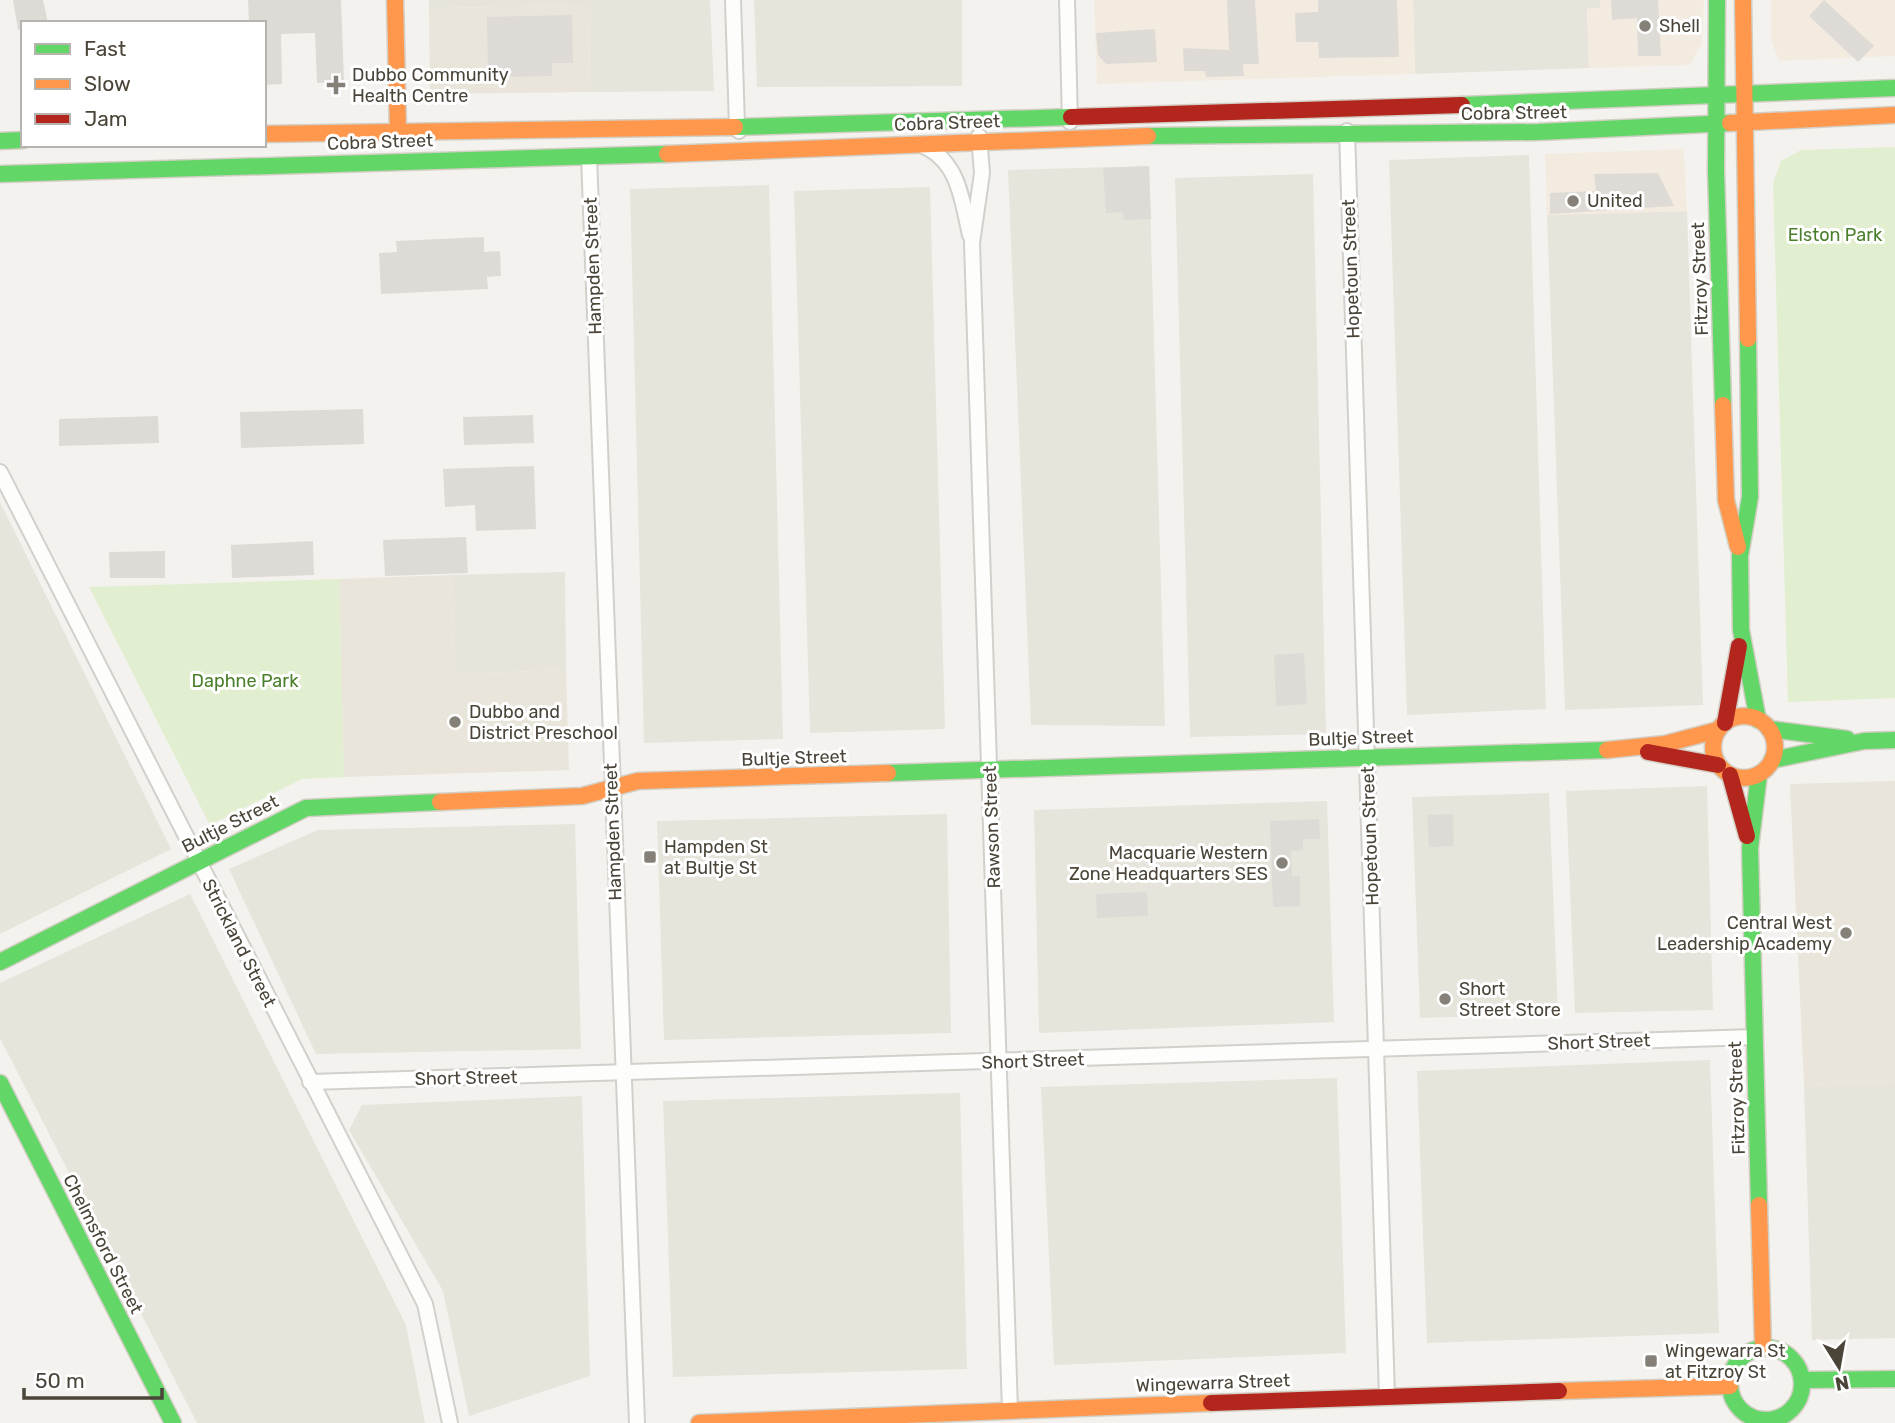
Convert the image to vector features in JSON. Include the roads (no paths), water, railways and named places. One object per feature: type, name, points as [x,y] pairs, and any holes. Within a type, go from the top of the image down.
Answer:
[{"type":"main road","points":[[395,0],[398,131],[410,147],[420,153],[469,159]]},
{"type":"main road","name":"Fitzroy Street","points":[[1717,0],[1716,125],[1726,500],[1740,556]]},
{"type":"main road","name":"Fitzroy Street","points":[[1721,726],[1741,630],[1740,556],[1750,497],[1743,0]]},
{"type":"main road","name":"Cobra Street","points":[[266,134],[627,130],[1895,88]]},
{"type":"main road","name":"Cobra Street","points":[[0,174],[469,159],[589,158],[1071,137],[1347,136],[1716,125],[1895,115]]},
{"type":"main road","points":[[447,134],[570,141],[579,145],[589,158],[604,138],[627,130]]},
{"type":"main road","points":[[0,141],[21,140]]},
{"type":"main road","name":"Fitzroy Street","points":[[1741,630],[1764,724]]},
{"type":"main road","points":[[1764,724],[1775,744],[1772,760],[1759,774],[1740,778],[1724,770],[1713,744],[1721,726],[1741,716],[1764,724],[1864,741]]},
{"type":"main road","name":"Bultje Street","points":[[0,962],[306,808],[582,796],[638,781],[1629,749],[1665,744],[1721,726]]},
{"type":"main road","points":[[1772,760],[1864,741],[1895,740]]},
{"type":"main road","name":"Bultje Street","points":[[1629,749],[1724,770]]},
{"type":"main road","name":"Fitzroy Street","points":[[1724,770],[1750,848]]},
{"type":"main road","name":"Fitzroy Street","points":[[1759,774],[1750,848],[1763,1348]]},
{"type":"main road","name":"Chelmsford Street","points":[[0,1083],[173,1423]]},
{"type":"main road","points":[[1763,1348],[1774,1348],[1794,1360],[1803,1381],[1802,1392],[1790,1411],[1770,1421],[1747,1415],[1738,1407],[1730,1386],[1735,1364],[1752,1350],[1763,1348]]},
{"type":"main road","points":[[1803,1381],[1895,1379]]},
{"type":"main road","name":"Wingewarra Street","points":[[699,1423],[1387,1395],[1730,1386]]},
{"type":"street","points":[[733,0],[737,126],[748,140],[771,148]]},
{"type":"street","points":[[1067,0],[1071,137]]},
{"type":"street","name":"Hopetoun Street","points":[[1346,108],[1387,1395]]},
{"type":"street","points":[[897,122],[968,128],[979,136],[981,142]]},
{"type":"street","name":"Rawson Street","points":[[981,142],[982,173],[972,243],[1010,1411]]},
{"type":"street","name":"Rawson Street","points":[[912,143],[934,152],[948,163],[959,188],[972,243]]},
{"type":"street","name":"Hampden Street","points":[[589,158],[621,1074],[637,1423]]},
{"type":"street","name":"Strickland Street","points":[[0,472],[425,1304],[450,1423]]},
{"type":"street","name":"Short Street","points":[[310,1082],[999,1063],[1755,1037]]},
{"type":"place","name":"Shell","points":[[1645,26]]},
{"type":"place","name":"Dubbo Community Health Centre","points":[[336,85]]},
{"type":"place","name":"United","points":[[1573,201]]},
{"type":"place","name":"Dubbo and District Preschool","points":[[455,722]]},
{"type":"place","name":"Hampden St at Bultje St","points":[[650,857]]},
{"type":"place","name":"Macquarie Western Zone Headquarters SES","points":[[1282,863]]},
{"type":"place","name":"Central West Leadership Academy","points":[[1846,933]]},
{"type":"place","name":"Short Street Store","points":[[1445,999]]},
{"type":"place","name":"Wingewarra St at Fitzroy St","points":[[1651,1361]]},
{"type":"park label","name":"Elston Park","points":[[1835,235]]},
{"type":"park label","name":"Daphne Park","points":[[245,681]]}]
